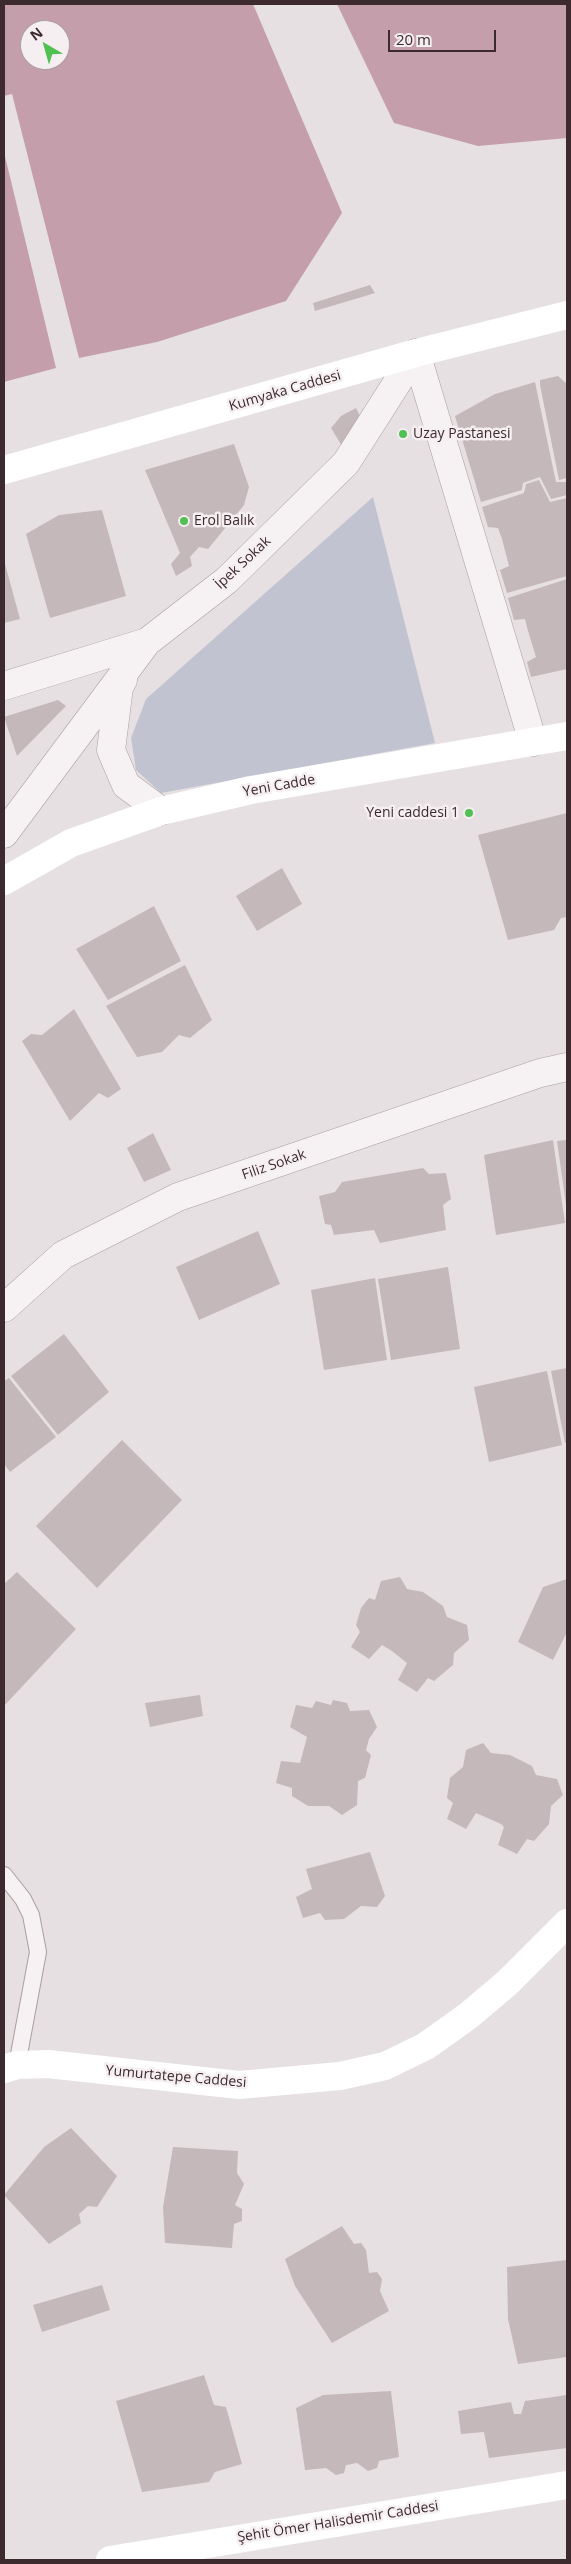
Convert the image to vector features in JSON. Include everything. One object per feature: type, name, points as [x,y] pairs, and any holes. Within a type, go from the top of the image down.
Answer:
[{"type":"street","name":"Kumyaka Caddesi","points":[[4,470],[416,353],[567,315]]},
{"type":"street","name":"İpek Sokak","points":[[4,686],[147,642],[227,580],[346,463],[416,353]]},
{"type":"street","points":[[416,353],[533,742]]},
{"type":"street","points":[[147,642],[119,687],[111,750],[126,785],[161,811]]},
{"type":"street","points":[[4,834],[147,642]]},
{"type":"street","name":"Yeni Cadde","points":[[4,881],[71,843],[161,811],[251,790],[567,736]]},
{"type":"street","name":"Filiz Sokak","points":[[4,1308],[63,1255],[178,1198],[540,1074],[567,1067]]},
{"type":"street","name":"Yumurtatepe Caddesi","points":[[10,2067],[48,2064],[239,2085],[340,2076],[385,2066],[426,2046],[468,2016],[507,1983],[567,1923]]},
{"type":"street","name":"Şehit Ömer Halisdemir Caddesi","points":[[110,2560],[567,2484]]},
{"type":"lane","points":[[4,1875],[23,1899],[31,1915],[38,1952],[10,2067]]},
{"type":"shaded area","points":[[4,4],[253,4],[342,213],[286,301],[157,342],[79,358],[12,94],[4,96]]},
{"type":"shaded area","points":[[337,4],[567,4],[567,138],[478,146],[394,123]]},
{"type":"shaded area","points":[[4,152],[56,368],[4,382]]},
{"type":"shaded area","points":[[373,497],[435,743],[161,793],[136,770],[131,738],[146,699]]},
{"type":"building","points":[[370,285],[375,293],[315,311],[313,303]]},
{"type":"building","points":[[558,376],[567,384],[567,478],[559,480],[540,385],[540,380]]},
{"type":"building","points":[[535,382],[556,482],[567,482],[567,495],[551,499],[540,477],[523,483],[522,490],[481,502],[455,416],[495,394]]},
{"type":"building","points":[[356,408],[366,428],[342,446],[331,428],[341,416]]},
{"type":"building","points":[[234,444],[249,487],[244,505],[208,549],[199,547],[190,557],[192,566],[176,576],[171,564],[180,553],[145,470]]},
{"type":"building","points":[[539,480],[550,502],[567,498],[567,576],[507,593],[500,570],[509,566],[502,539],[498,528],[488,527],[482,507],[524,493],[526,484]]},
{"type":"building","points":[[102,510],[126,596],[50,618],[26,534],[59,515]]},
{"type":"building","points":[[4,560],[20,619],[4,623]]},
{"type":"building","points":[[567,579],[567,669],[531,677],[527,662],[536,657],[525,619],[514,620],[508,598]]},
{"type":"building","points":[[58,700],[66,706],[17,756],[4,717]]},
{"type":"building","points":[[567,813],[567,917],[561,918],[554,930],[508,940],[478,835]]},
{"type":"building","points":[[282,868],[302,904],[257,931],[236,896]]},
{"type":"building","points":[[154,906],[181,961],[108,1000],[76,949]]},
{"type":"building","points":[[185,965],[212,1020],[190,1038],[179,1035],[162,1052],[137,1057],[106,1006]]},
{"type":"building","points":[[74,1009],[121,1089],[108,1098],[99,1093],[70,1121],[22,1041],[31,1034],[42,1035]]},
{"type":"building","points":[[153,1133],[171,1170],[144,1182],[127,1148]]},
{"type":"building","points":[[553,1140],[565,1223],[496,1235],[484,1155]]},
{"type":"building","points":[[567,1140],[567,1205],[566,1205],[557,1141]]},
{"type":"building","points":[[423,1168],[429,1174],[446,1173],[451,1199],[443,1205],[446,1230],[380,1243],[374,1230],[334,1235],[331,1225],[325,1224],[319,1196],[335,1192],[342,1182]]},
{"type":"building","points":[[258,1231],[280,1284],[199,1320],[176,1267]]},
{"type":"building","points":[[448,1267],[460,1349],[391,1360],[378,1279]]},
{"type":"building","points":[[375,1278],[387,1360],[324,1370],[311,1290]]},
{"type":"building","points":[[64,1334],[109,1392],[58,1435],[11,1376]]},
{"type":"building","points":[[567,1368],[567,1443],[565,1443],[551,1371]]},
{"type":"building","points":[[547,1371],[562,1445],[489,1462],[474,1387]]},
{"type":"building","points":[[9,1378],[56,1437],[10,1472],[4,1464],[4,1381]]},
{"type":"building","points":[[122,1440],[182,1500],[97,1588],[36,1526]]},
{"type":"building","points":[[17,1572],[76,1629],[4,1706],[4,1584]]},
{"type":"building","points":[[400,1577],[407,1589],[423,1592],[443,1606],[447,1617],[467,1625],[469,1640],[454,1653],[453,1665],[434,1681],[428,1678],[417,1692],[398,1680],[407,1663],[392,1651],[382,1645],[369,1659],[351,1647],[360,1632],[356,1625],[361,1608],[369,1598],[375,1600],[381,1581]]},
{"type":"building","points":[[567,1579],[567,1632],[553,1660],[518,1642],[543,1587]]},
{"type":"building","points":[[200,1695],[203,1716],[150,1727],[145,1703]]},
{"type":"building","points":[[333,1700],[347,1703],[350,1711],[369,1710],[377,1727],[369,1739],[366,1750],[371,1755],[365,1778],[358,1781],[357,1805],[342,1815],[329,1806],[308,1806],[292,1796],[292,1788],[276,1783],[281,1761],[300,1763],[307,1737],[290,1727],[296,1705],[312,1708],[316,1701],[331,1705]]},
{"type":"building","points":[[483,1743],[491,1753],[510,1755],[532,1766],[536,1775],[557,1779],[563,1795],[551,1806],[549,1824],[534,1841],[527,1839],[517,1854],[498,1845],[504,1827],[501,1824],[476,1813],[466,1829],[447,1819],[453,1803],[447,1798],[450,1778],[463,1767],[466,1750]]},
{"type":"building","points":[[370,1852],[385,1896],[377,1907],[361,1906],[344,1919],[325,1920],[320,1913],[303,1918],[296,1897],[312,1889],[306,1869]]},
{"type":"building","points":[[71,2128],[117,2176],[97,2207],[88,2206],[79,2214],[81,2223],[49,2244],[4,2195],[44,2147]]},
{"type":"building","points":[[173,2147],[238,2151],[237,2173],[244,2184],[235,2205],[242,2209],[242,2221],[234,2224],[232,2248],[165,2243],[163,2207]]},
{"type":"building","points":[[342,2226],[354,2244],[361,2243],[366,2250],[369,2273],[377,2272],[382,2279],[380,2291],[389,2311],[332,2343],[295,2286],[285,2259]]},
{"type":"building","points":[[567,2260],[567,2357],[518,2364],[508,2319],[507,2267]]},
{"type":"building","points":[[102,2285],[110,2310],[42,2332],[33,2305]]},
{"type":"building","points":[[204,2375],[214,2405],[226,2407],[242,2464],[215,2472],[209,2482],[142,2492],[116,2401]]},
{"type":"building","points":[[391,2391],[399,2457],[379,2461],[377,2468],[368,2471],[357,2463],[346,2465],[344,2473],[336,2475],[326,2468],[305,2470],[296,2408],[323,2395]]},
{"type":"building","points":[[567,2395],[567,2448],[489,2458],[484,2432],[461,2434],[458,2411],[511,2402],[514,2414],[521,2414],[525,2401]]},
{"type":"place","name":"Uzay Pastanesi","points":[[403,434]]},
{"type":"place","name":"Erol Balık","points":[[184,521]]},
{"type":"place","name":"Yeni caddesi 1","points":[[469,813]]}]
